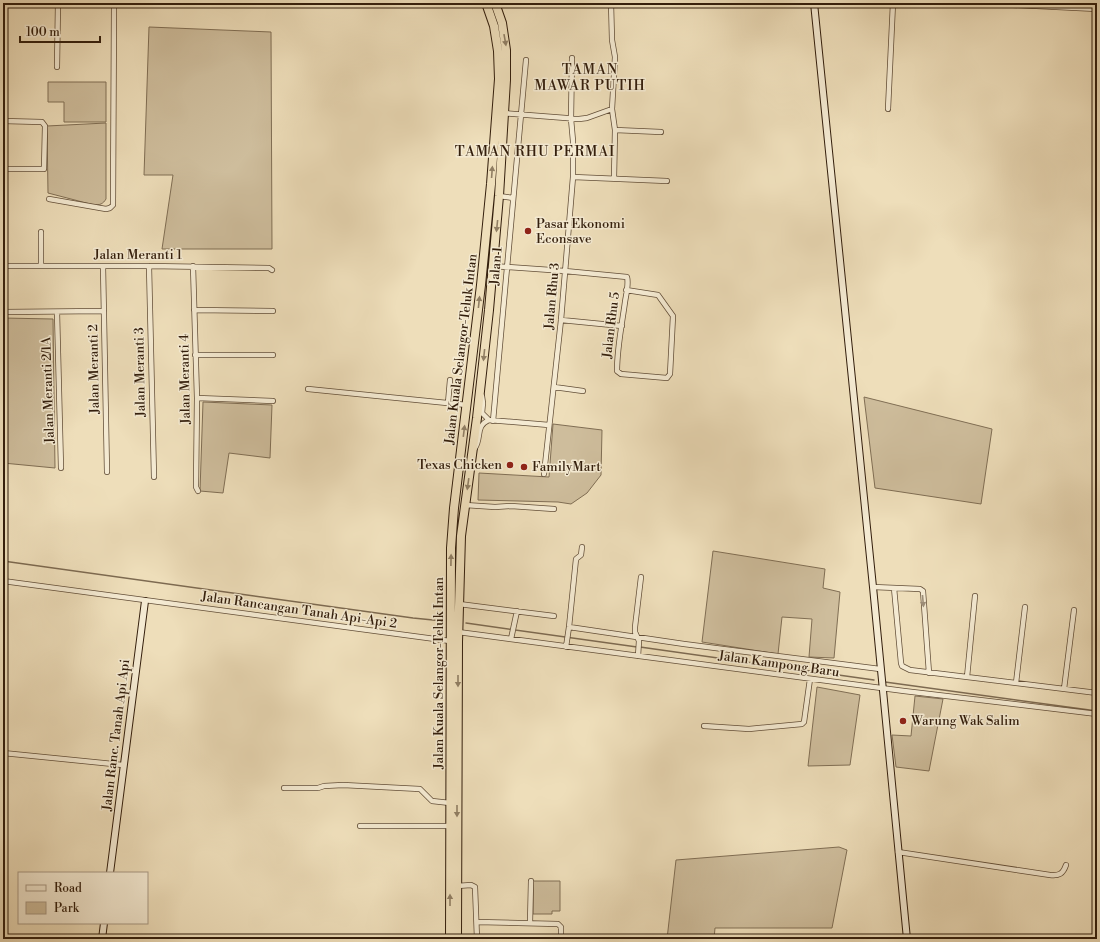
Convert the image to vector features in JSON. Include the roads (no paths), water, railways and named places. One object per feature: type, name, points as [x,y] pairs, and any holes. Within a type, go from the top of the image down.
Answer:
[{"type":"highway","name":"Jalan Kuala Selangor-Teluk Intan","points":[[457,939],[458,632],[461,536],[480,388],[499,196],[500,113],[498,51],[494,26],[486,3]]},
{"type":"highway","name":"Jalan Kuala Selangor-Teluk Intan","points":[[450,939],[451,548],[454,508],[479,301],[506,50],[502,23],[494,3]]},
{"type":"street","points":[[3,73],[4,3]]},
{"type":"street","points":[[57,67],[58,3]]},
{"type":"street","points":[[49,199],[106,210],[113,205],[113,3]]},
{"type":"street","points":[[611,3],[612,40],[615,58],[612,109],[615,130],[614,178]]},
{"type":"street","points":[[814,3],[907,939]]},
{"type":"street","points":[[888,109],[893,3]]},
{"type":"street","points":[[972,3],[1097,9]]},
{"type":"street","name":"Jalan Rhu 3","points":[[544,474],[561,320],[574,177],[571,119],[572,58]]},
{"type":"street","name":"Jalan 1","points":[[491,420],[526,60]]},
{"type":"street","points":[[500,113],[571,119],[587,118],[612,109]]},
{"type":"street","points":[[3,121],[42,122],[45,126],[44,169],[3,169]]},
{"type":"street","points":[[615,130],[661,132]]},
{"type":"street","points":[[574,177],[667,181]]},
{"type":"street","points":[[499,196],[513,198]]},
{"type":"street","points":[[41,232],[41,265]]},
{"type":"street","name":"Jalan Meranti 1","points":[[3,266],[192,266],[269,268],[272,270]]},
{"type":"street","name":"Jalan Meranti 2","points":[[103,266],[107,472]]},
{"type":"street","name":"Jalan Meranti 3","points":[[149,266],[154,477]]},
{"type":"street","name":"Jalan Meranti 4","points":[[192,266],[197,398],[196,487],[198,491]]},
{"type":"street","points":[[493,266],[565,271]]},
{"type":"street","name":"Jalan Rhu 5","points":[[565,271],[624,276],[628,280],[626,290],[617,369],[618,372],[621,374],[668,377],[670,374],[673,316],[658,295],[626,290]]},
{"type":"street","points":[[194,310],[273,312]]},
{"type":"street","points":[[3,312],[104,311]]},
{"type":"street","name":"Jalan Meranti 2/1A","points":[[57,312],[61,468]]},
{"type":"street","points":[[561,320],[622,326]]},
{"type":"street","points":[[195,355],[273,355]]},
{"type":"street","points":[[448,403],[450,380]]},
{"type":"street","points":[[554,387],[583,391]]},
{"type":"street","points":[[480,388],[483,403],[482,413],[491,420]]},
{"type":"street","points":[[308,389],[467,405]]},
{"type":"street","points":[[197,398],[273,401]]},
{"type":"street","points":[[472,451],[478,443],[482,423],[491,420],[549,425]]},
{"type":"street","points":[[465,505],[554,509]]},
{"type":"street","points":[[566,647],[576,559],[581,555],[582,547]]},
{"type":"street","points":[[638,654],[636,627],[641,577]]},
{"type":"street","name":"Jalan Rancangan Tanah Api-Api 2","points":[[3,581],[450,641]]},
{"type":"street","points":[[873,587],[920,589],[923,591],[929,672]]},
{"type":"street","points":[[894,588],[900,663],[902,666],[910,670],[1097,693]]},
{"type":"street","points":[[967,677],[975,596]]},
{"type":"street","name":"Jalan Ranc. Tanah Api Api","points":[[110,872],[145,601]]},
{"type":"street","points":[[459,604],[554,616]]},
{"type":"street","points":[[1016,683],[1025,607]]},
{"type":"street","points":[[1064,689],[1074,610]]},
{"type":"street","points":[[511,639],[517,611]]},
{"type":"street","points":[[569,627],[638,639],[880,670]]},
{"type":"street","name":"Jalan Kampong Baru","points":[[458,632],[566,647],[638,654],[810,679],[1097,714]]},
{"type":"street","points":[[704,726],[749,729],[802,724],[804,722],[810,679]]},
{"type":"street","points":[[3,753],[123,765]]},
{"type":"street","points":[[284,788],[318,788],[343,784],[420,789],[432,801],[450,803]]},
{"type":"street","points":[[360,826],[450,826]]},
{"type":"street","points":[[898,852],[1050,876],[1058,876],[1064,871],[1066,865]]},
{"type":"street","points":[[530,923],[531,881]]},
{"type":"street","points":[[457,886],[473,885],[475,887],[477,939]]},
{"type":"street","points":[[477,922],[559,924],[561,927],[561,939]]},
{"type":"street","points":[[102,939],[104,924]]},
{"type":"waterway","points":[[3,561],[443,621]]},
{"type":"waterway","points":[[466,623],[637,647]]},
{"type":"waterway","points":[[640,647],[874,680]]},
{"type":"waterway","points":[[885,682],[1097,711]]},
{"type":"place","name":"Pasar Ekonomi Econsave","points":[[528,231]]},
{"type":"place","name":"Texas Chicken","points":[[510,465]]},
{"type":"place","name":"FamilyMart","points":[[524,467]]},
{"type":"place","name":"Warung Wak Salim","points":[[903,721]]},
{"type":"district","name":"TAMAN MAWAR PUTIH","points":[[590,78]]},
{"type":"district","name":"TAMAN RHU PERMAI","points":[[535,152]]}]
